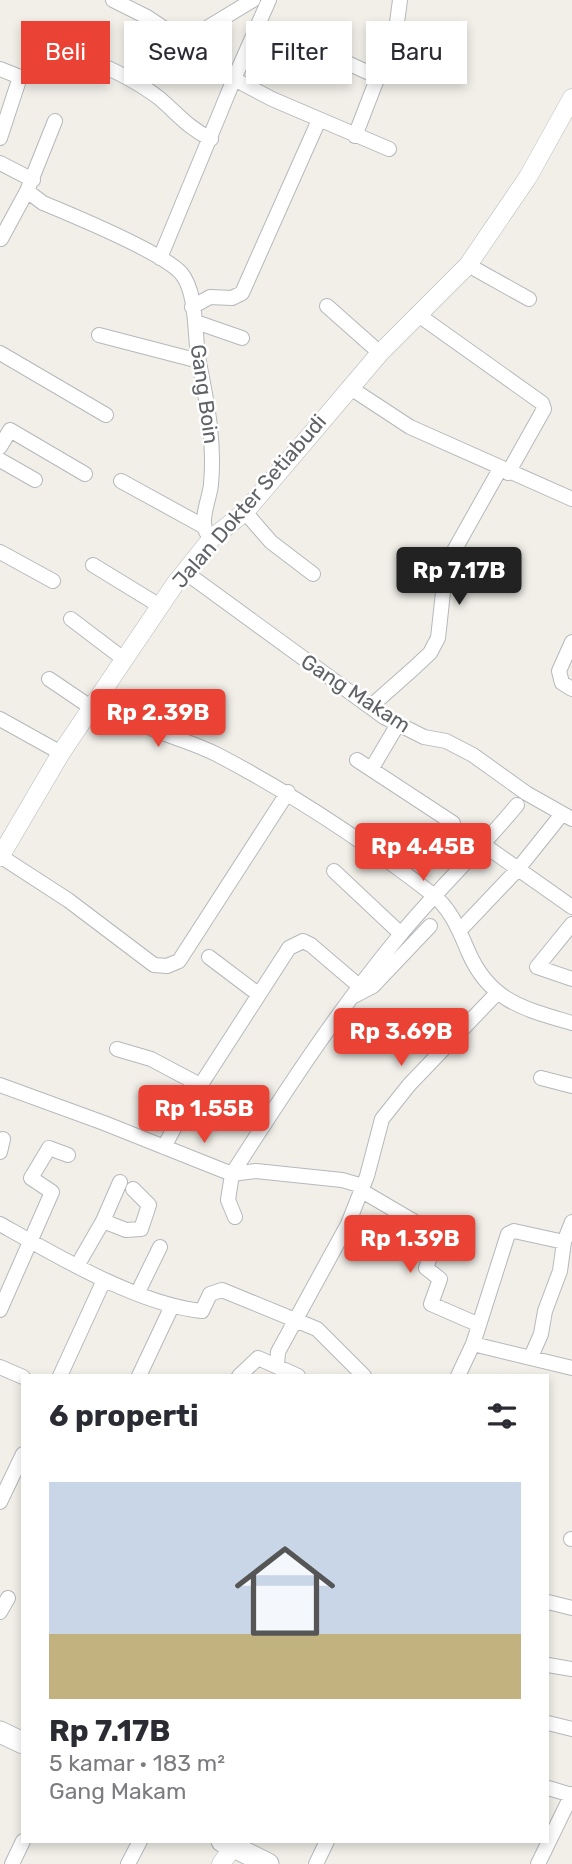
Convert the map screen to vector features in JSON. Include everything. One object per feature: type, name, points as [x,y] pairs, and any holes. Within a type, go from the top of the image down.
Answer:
[{"type":"main road","points":[[0,1732],[21,1742]]},
{"type":"main road","points":[[225,1851],[268,1864]]},
{"type":"street","points":[[113,0],[148,17],[177,37],[191,37],[253,0]]},
{"type":"street","points":[[160,258],[269,0]]},
{"type":"street","points":[[397,21],[400,0]]},
{"type":"street","points":[[0,69],[20,77],[0,138]]},
{"type":"street","points":[[110,69],[127,77],[159,99],[182,122],[211,139]]},
{"type":"street","points":[[234,79],[318,120],[389,149]]},
{"type":"street","points":[[355,136],[375,84]]},
{"type":"street","name":"Jalan Dokter Setiabudi","points":[[0,856],[61,753],[185,572],[208,532],[245,512],[349,387],[417,314],[468,265],[528,177],[572,98]]},
{"type":"street","points":[[192,307],[210,297],[232,298],[242,293],[318,120]]},
{"type":"street","points":[[1,239],[30,186],[55,121]]},
{"type":"street","name":"Gang Boin","points":[[0,163],[30,186],[43,202],[160,258],[181,273],[196,323],[213,456],[208,532]]},
{"type":"street","points":[[468,265],[529,299]]},
{"type":"street","points":[[327,306],[380,353]]},
{"type":"street","points":[[370,707],[422,661],[438,638],[446,565],[544,409],[542,403],[417,314]]},
{"type":"street","points":[[196,323],[242,338]]},
{"type":"street","points":[[99,335],[199,361]]},
{"type":"street","points":[[0,353],[106,415]]},
{"type":"street","points":[[349,387],[410,427],[572,499]]},
{"type":"street","points":[[0,447],[10,430],[85,474]]},
{"type":"street","points":[[0,460],[35,480]]},
{"type":"street","points":[[121,481],[208,532]]},
{"type":"street","points":[[245,512],[271,542],[313,574]]},
{"type":"street","points":[[0,552],[53,581]]},
{"type":"street","points":[[93,565],[160,606]]},
{"type":"street","name":"Gang Makam","points":[[185,572],[370,707],[398,723],[473,755],[526,793],[569,816]]},
{"type":"street","points":[[71,620],[125,660]]},
{"type":"street","points":[[572,642],[559,671],[562,683],[572,689]]},
{"type":"street","points":[[49,679],[138,722],[193,742],[288,792],[435,896],[461,929],[480,975],[497,993],[515,1005],[572,1023]]},
{"type":"street","points":[[0,719],[61,753]]},
{"type":"street","points":[[372,768],[398,723]]},
{"type":"street","points":[[357,760],[453,823]]},
{"type":"street","points":[[0,856],[68,900],[154,965],[167,966],[179,961],[288,792]]},
{"type":"street","points":[[235,1217],[228,1200],[232,1174],[355,992],[401,934],[484,845],[517,804]]},
{"type":"street","points":[[461,929],[569,816]]},
{"type":"street","points":[[484,845],[572,907]]},
{"type":"street","points":[[334,871],[401,934]]},
{"type":"street","points":[[572,924],[537,967],[572,979]]},
{"type":"street","points":[[355,992],[373,986],[430,926]]},
{"type":"street","points":[[164,1147],[200,1085],[289,948],[303,941],[332,961],[355,992]]},
{"type":"street","points":[[209,957],[258,994]]},
{"type":"street","points":[[277,1366],[278,1352],[348,1224],[362,1189],[382,1119],[409,1085],[497,993]]},
{"type":"street","points":[[117,1049],[151,1059],[200,1085]]},
{"type":"street","points":[[541,1078],[572,1086]]},
{"type":"street","points":[[0,1086],[232,1174],[256,1171],[342,1180],[362,1189],[432,1232],[436,1240],[426,1268],[440,1279],[431,1304],[477,1324]]},
{"type":"street","points":[[0,1310],[52,1192],[31,1178],[49,1148],[68,1154]]},
{"type":"street","points":[[77,1266],[103,1221],[126,1186],[149,1205],[141,1229],[126,1230],[103,1221]]},
{"type":"street","points":[[531,1357],[541,1334],[545,1311],[560,1271],[564,1242],[572,1222]]},
{"type":"street","points":[[0,1224],[104,1280],[172,1306],[202,1311],[210,1294],[217,1290],[298,1319],[327,1336],[362,1374]]},
{"type":"street","points":[[458,1374],[473,1343],[508,1234],[514,1231],[564,1242]]},
{"type":"street","points":[[138,1292],[160,1247]]},
{"type":"street","points":[[61,1374],[104,1280]]},
{"type":"street","points":[[140,1374],[172,1306]]},
{"type":"street","points":[[473,1343],[518,1357],[531,1357],[572,1368]]},
{"type":"street","points":[[241,1374],[258,1358],[294,1374]]},
{"type":"street","points":[[0,1367],[21,1376]]},
{"type":"street","points":[[0,1502],[4,1482],[21,1457]]},
{"type":"street","points":[[0,1612],[8,1598]]},
{"type":"street","points":[[549,1602],[572,1608]]},
{"type":"street","points":[[549,1665],[572,1669]]},
{"type":"street","points":[[549,1723],[572,1729]]},
{"type":"street","points":[[549,1788],[572,1795],[549,1842]]},
{"type":"street","points":[[12,1864],[22,1843]]},
{"type":"street","points":[[128,1864],[139,1843]]},
{"type":"street","points":[[316,1864],[326,1843]]},
{"type":"street","points":[[538,1864],[548,1843]]}]
